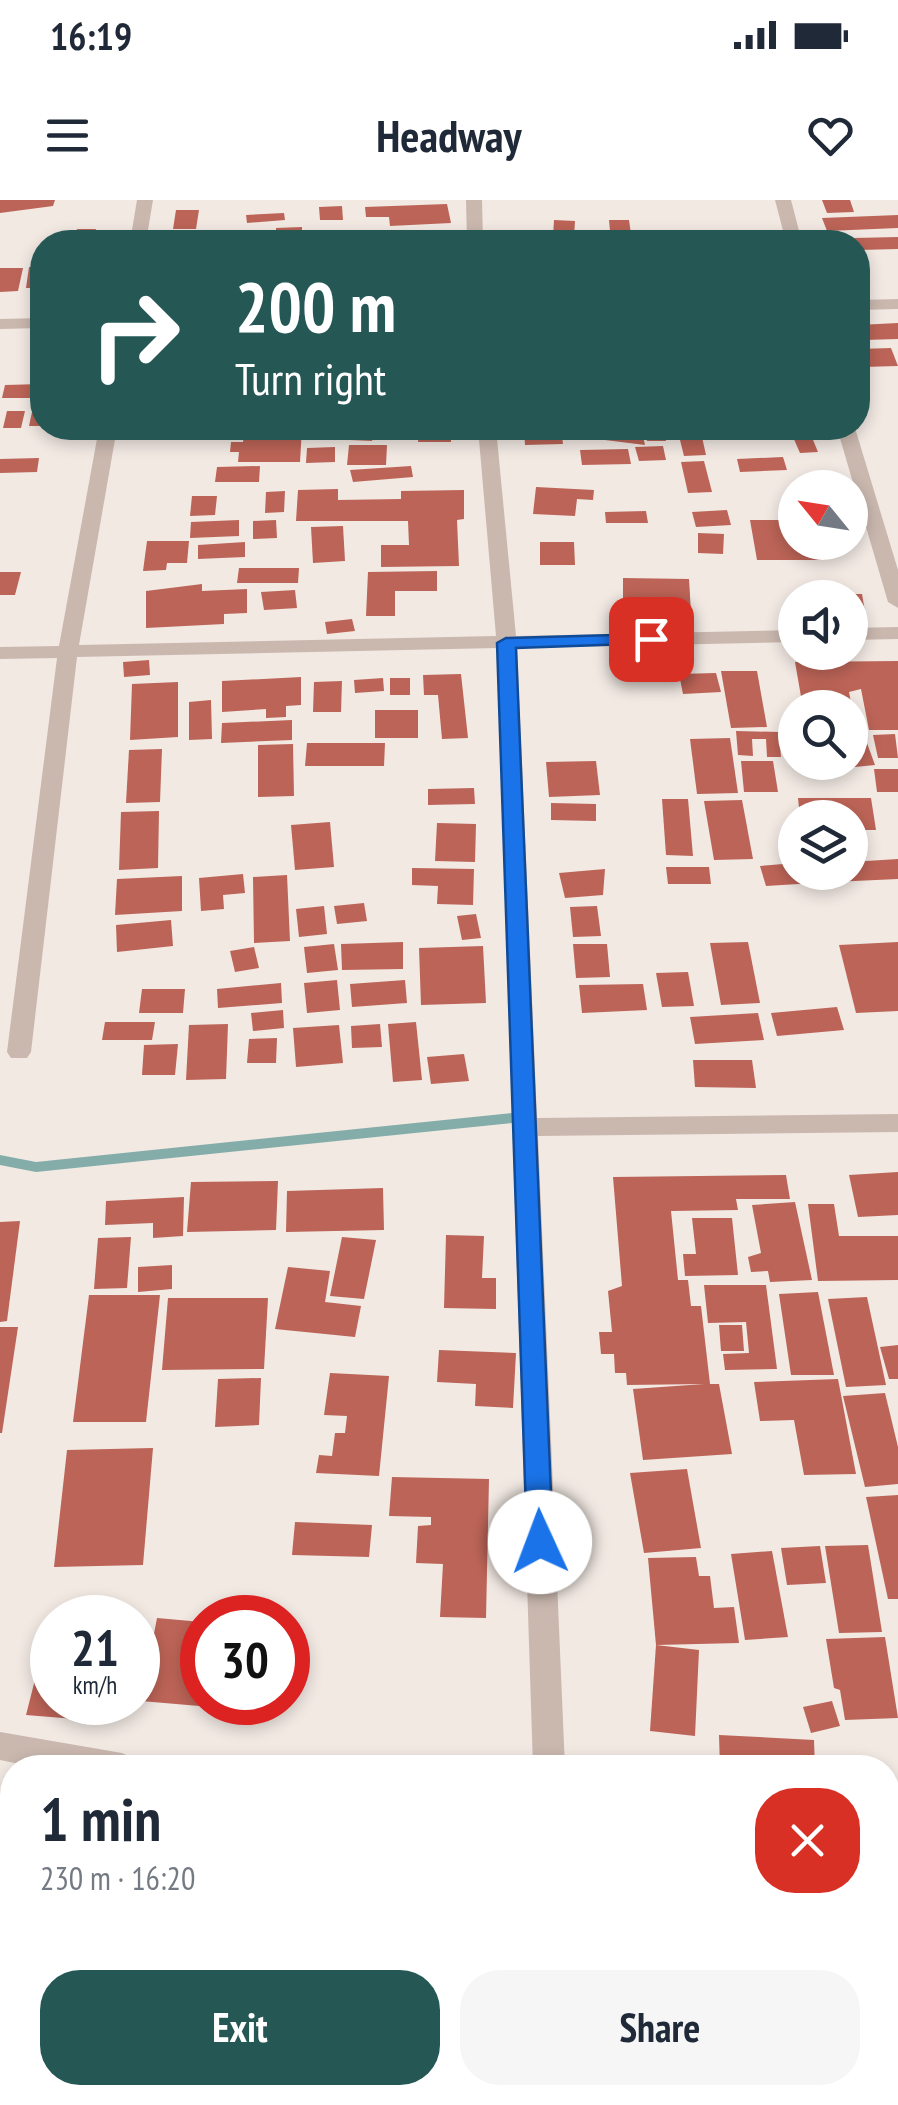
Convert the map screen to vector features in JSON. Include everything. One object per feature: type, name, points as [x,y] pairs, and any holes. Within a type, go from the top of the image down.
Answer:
[{"type":"street","points":[[140,230],[145,200]]},
{"type":"street","points":[[474,200],[475,230]]},
{"type":"street","points":[[784,200],[791,230]]},
{"type":"street","points":[[870,305],[898,304]]},
{"type":"street","points":[[0,324],[30,323]]},
{"type":"street","points":[[19,1052],[68,652],[106,440]]},
{"type":"street","points":[[488,440],[506,643],[549,1755]]},
{"type":"street","points":[[850,440],[898,602]]},
{"type":"street","points":[[868,634],[898,633]]},
{"type":"street","points":[[0,654],[778,636]]},
{"type":"street","points":[[525,1127],[898,1122]]},
{"type":"street","points":[[0,1746],[50,1755]]},
{"type":"building","points":[[0,200],[55,200],[53,206],[0,213]]},
{"type":"building","points":[[822,200],[850,200],[854,212],[827,213]]},
{"type":"building","points":[[447,204],[451,223],[390,226],[389,217],[366,217],[365,207]]},
{"type":"building","points":[[342,206],[343,220],[320,220],[319,207]]},
{"type":"building","points":[[176,210],[199,210],[196,229],[173,229]]},
{"type":"building","points":[[284,213],[285,220],[247,223],[246,215]]},
{"type":"building","points":[[898,215],[898,228],[827,230],[822,218]]},
{"type":"building","points":[[554,220],[575,221],[574,230],[553,230]]},
{"type":"building","points":[[609,220],[629,220],[630,230],[610,230]]},
{"type":"building","points":[[302,227],[302,230],[276,230]]},
{"type":"building","points":[[898,237],[898,249],[870,250],[870,238]]},
{"type":"building","points":[[0,268],[23,268],[18,291],[0,292]]},
{"type":"building","points":[[898,323],[898,339],[870,340],[870,324]]},
{"type":"building","points":[[891,348],[898,366],[870,367],[870,349]]},
{"type":"building","points":[[30,384],[30,398],[2,398],[5,385]]},
{"type":"building","points":[[7,411],[25,411],[21,428],[3,428]]},
{"type":"building","points":[[301,440],[300,462],[238,462],[239,452],[230,452],[231,442]]},
{"type":"building","points":[[418,440],[451,440],[451,442]]},
{"type":"building","points":[[525,440],[562,440],[563,444],[525,445]]},
{"type":"building","points":[[605,440],[644,440],[645,445]]},
{"type":"building","points":[[680,440],[703,440],[706,455],[684,456]]},
{"type":"building","points":[[794,440],[813,440],[818,452],[800,453]]},
{"type":"building","points":[[349,445],[387,445],[386,465],[347,465]]},
{"type":"building","points":[[663,446],[666,460],[639,461],[635,447]]},
{"type":"building","points":[[335,447],[335,462],[306,463],[307,448]]},
{"type":"building","points":[[628,449],[631,464],[582,465],[580,450]]},
{"type":"building","points":[[783,457],[787,470],[740,472],[737,459]]},
{"type":"building","points":[[39,458],[37,472],[0,473],[0,459]]},
{"type":"building","points":[[704,461],[712,492],[688,493],[681,462]]},
{"type":"building","points":[[260,466],[259,482],[215,482],[217,467]]},
{"type":"building","points":[[411,466],[413,477],[353,482],[350,470]]},
{"type":"building","points":[[536,487],[594,490],[593,500],[577,499],[575,516],[533,514]]},
{"type":"building","points":[[338,489],[338,500],[401,499],[401,491],[464,490],[464,519],[457,520],[459,566],[381,567],[381,545],[409,545],[408,521],[296,521],[298,490]]},
{"type":"building","points":[[285,491],[284,512],[265,513],[266,492]]},
{"type":"building","points":[[192,496],[217,496],[215,515],[190,516]]},
{"type":"building","points":[[727,510],[731,525],[696,527],[692,512]]},
{"type":"building","points":[[646,511],[648,523],[606,523],[605,512]]},
{"type":"building","points":[[239,520],[239,536],[190,538],[191,522]]},
{"type":"building","points":[[276,520],[277,538],[253,539],[253,521]]},
{"type":"building","points":[[750,520],[778,520],[778,560],[757,560]]},
{"type":"building","points":[[343,526],[345,561],[313,563],[311,527]]},
{"type":"building","points":[[698,533],[724,534],[723,554],[698,553]]},
{"type":"building","points":[[147,541],[189,541],[187,563],[167,563],[166,570],[143,571]]},
{"type":"building","points":[[245,542],[245,557],[198,559],[198,545]]},
{"type":"building","points":[[540,542],[574,542],[575,565],[540,565]]},
{"type":"building","points":[[239,568],[299,568],[298,583],[237,583]]},
{"type":"building","points":[[437,571],[437,591],[395,591],[395,616],[366,616],[368,572]]},
{"type":"building","points":[[0,572],[21,572],[15,595],[0,595]]},
{"type":"building","points":[[623,578],[689,579],[691,612],[623,610]]},
{"type":"building","points":[[202,584],[202,591],[247,589],[247,613],[224,614],[224,624],[146,628],[146,591]]},
{"type":"building","points":[[295,590],[297,608],[264,610],[261,592]]},
{"type":"building","points":[[352,619],[355,631],[327,634],[325,622]]},
{"type":"building","points":[[149,660],[150,675],[124,677],[123,662]]},
{"type":"building","points":[[868,661],[898,661],[898,730],[869,730],[868,690],[800,690],[796,670],[868,670]]},
{"type":"building","points":[[721,671],[757,671],[767,727],[731,728]]},
{"type":"building","points":[[716,673],[721,692],[683,694],[679,674]]},
{"type":"building","points":[[461,674],[468,738],[442,739],[438,695],[424,695],[423,675]]},
{"type":"building","points":[[301,677],[301,705],[286,706],[286,717],[266,718],[266,709],[222,712],[222,681]]},
{"type":"building","points":[[383,678],[384,691],[355,693],[354,680]]},
{"type":"building","points":[[390,678],[410,678],[410,695],[390,695]]},
{"type":"building","points":[[342,681],[341,712],[313,712],[314,682]]},
{"type":"building","points":[[178,682],[178,737],[130,740],[132,684]]},
{"type":"building","points":[[211,700],[212,739],[189,740],[189,702]]},
{"type":"building","points":[[375,710],[418,710],[418,738],[375,738]]},
{"type":"building","points":[[292,720],[292,740],[221,743],[222,723]]},
{"type":"building","points":[[736,731],[778,732],[778,757],[767,757],[766,739],[752,739],[753,756],[738,755]]},
{"type":"building","points":[[895,734],[898,758],[878,758],[873,735]]},
{"type":"building","points":[[730,738],[738,793],[697,794],[690,739]]},
{"type":"building","points":[[307,743],[385,743],[384,766],[305,766]]},
{"type":"building","points":[[293,744],[294,796],[258,797],[258,745]]},
{"type":"building","points":[[868,746],[875,765],[868,766]]},
{"type":"building","points":[[162,749],[160,802],[126,803],[129,750]]},
{"type":"building","points":[[596,761],[600,795],[549,797],[546,762]]},
{"type":"building","points":[[741,761],[773,761],[778,792],[744,792]]},
{"type":"building","points":[[874,769],[898,769],[898,792],[877,792]]},
{"type":"building","points":[[474,788],[475,804],[428,805],[428,789]]},
{"type":"building","points":[[871,798],[876,830],[868,830],[868,800],[798,800]]},
{"type":"building","points":[[662,799],[688,799],[693,856],[666,855]]},
{"type":"building","points":[[742,800],[753,859],[714,860],[704,801]]},
{"type":"building","points":[[551,803],[596,804],[596,821],[551,820]]},
{"type":"building","points":[[159,811],[158,868],[119,870],[121,812]]},
{"type":"building","points":[[330,822],[334,867],[295,870],[291,825]]},
{"type":"building","points":[[437,823],[476,824],[475,862],[435,861]]},
{"type":"building","points":[[898,859],[898,879],[868,880],[868,861]]},
{"type":"building","points":[[778,864],[778,885],[766,886],[760,866]]},
{"type":"building","points":[[666,867],[709,867],[711,884],[668,884]]},
{"type":"building","points":[[412,868],[474,869],[473,905],[437,904],[438,886],[412,885]]},
{"type":"building","points":[[605,869],[603,895],[565,898],[559,873]]},
{"type":"building","points":[[243,874],[245,893],[223,895],[224,909],[201,911],[199,878]]},
{"type":"building","points":[[287,875],[290,941],[254,943],[253,877]]},
{"type":"building","points":[[182,876],[182,911],[115,915],[117,879]]},
{"type":"building","points":[[364,903],[367,921],[337,924],[334,906]]},
{"type":"building","points":[[324,906],[327,934],[299,937],[296,909]]},
{"type":"building","points":[[597,906],[601,936],[573,937],[570,907]]},
{"type":"building","points":[[476,914],[481,938],[462,940],[457,916]]},
{"type":"building","points":[[171,920],[173,946],[117,952],[116,925]]},
{"type":"building","points":[[403,942],[403,969],[342,970],[341,944]]},
{"type":"building","points":[[748,942],[760,1003],[721,1005],[710,943]]},
{"type":"building","points":[[898,942],[898,1011],[856,1013],[839,945]]},
{"type":"building","points":[[334,944],[338,970],[307,973],[304,947]]},
{"type":"building","points":[[573,944],[607,944],[610,977],[576,978]]},
{"type":"building","points":[[483,946],[486,1003],[421,1005],[419,948]]},
{"type":"building","points":[[254,947],[259,968],[235,972],[230,951]]},
{"type":"building","points":[[688,972],[694,1006],[662,1007],[656,973]]},
{"type":"building","points":[[337,980],[340,1010],[307,1013],[304,983]]},
{"type":"building","points":[[405,980],[407,1003],[352,1007],[350,984]]},
{"type":"building","points":[[281,983],[282,1003],[218,1008],[217,989]]},
{"type":"building","points":[[643,984],[647,1010],[582,1013],[579,985]]},
{"type":"building","points":[[142,989],[185,989],[183,1013],[139,1013]]},
{"type":"building","points":[[837,1007],[844,1030],[777,1036],[771,1013]]},
{"type":"building","points":[[283,1010],[284,1028],[253,1031],[251,1013]]},
{"type":"building","points":[[758,1013],[764,1040],[695,1044],[690,1017]]},
{"type":"building","points":[[105,1022],[155,1022],[152,1040],[102,1040]]},
{"type":"building","points":[[416,1022],[422,1080],[393,1082],[388,1024]]},
{"type":"building","points":[[228,1024],[226,1079],[186,1080],[189,1025]]},
{"type":"building","points":[[380,1024],[382,1047],[352,1048],[351,1026]]},
{"type":"building","points":[[339,1025],[343,1063],[296,1067],[293,1028]]},
{"type":"building","points":[[277,1038],[276,1063],[247,1063],[249,1039]]},
{"type":"building","points":[[178,1044],[175,1075],[142,1075],[144,1045]]},
{"type":"building","points":[[464,1054],[469,1081],[431,1084],[427,1057]]},
{"type":"building","points":[[693,1060],[752,1060],[756,1088],[695,1087]]},
{"type":"building","points":[[898,1172],[898,1215],[858,1217],[849,1175]]},
{"type":"building","points":[[786,1175],[790,1199],[736,1199],[738,1210],[671,1211],[678,1280],[688,1280],[691,1306],[701,1306],[710,1384],[719,1384],[732,1454],[643,1460],[633,1389],[704,1384],[627,1385],[626,1373],[615,1373],[614,1354],[601,1354],[599,1332],[612,1332],[608,1291],[622,1286],[613,1177]]},
{"type":"building","points":[[278,1181],[276,1230],[187,1232],[191,1182]]},
{"type":"building","points":[[383,1188],[384,1230],[286,1232],[287,1191]]},
{"type":"building","points":[[184,1197],[183,1236],[153,1238],[153,1223],[105,1225],[106,1201]]},
{"type":"building","points":[[795,1202],[812,1280],[770,1282],[768,1271],[751,1272],[748,1257],[761,1253],[752,1205]]},
{"type":"building","points":[[808,1204],[834,1204],[839,1236],[898,1236],[898,1280],[818,1281]]},
{"type":"building","points":[[692,1218],[732,1218],[738,1275],[685,1276],[683,1254],[696,1254]]},
{"type":"building","points":[[20,1221],[7,1321],[0,1322],[0,1222]]},
{"type":"building","points":[[446,1235],[484,1236],[482,1278],[496,1278],[496,1309],[444,1308]]},
{"type":"building","points":[[131,1237],[127,1288],[94,1289],[98,1238]]},
{"type":"building","points":[[342,1237],[376,1240],[364,1299],[330,1296]]},
{"type":"building","points":[[172,1265],[172,1289],[138,1292],[138,1267]]},
{"type":"building","points":[[288,1267],[330,1271],[325,1302],[361,1306],[355,1337],[275,1329]]},
{"type":"building","points":[[704,1285],[766,1285],[777,1369],[725,1370],[723,1354],[749,1353],[746,1322],[708,1323]]},
{"type":"building","points":[[818,1292],[834,1375],[791,1375],[779,1294]]},
{"type":"building","points":[[89,1295],[160,1295],[146,1422],[73,1422]]},
{"type":"building","points":[[867,1297],[886,1385],[846,1387],[828,1299]]},
{"type":"building","points":[[168,1298],[268,1298],[264,1369],[162,1370]]},
{"type":"building","points":[[719,1325],[742,1325],[744,1351],[721,1351]]},
{"type":"building","points":[[0,1327],[18,1327],[2,1433],[0,1433]]},
{"type":"building","points":[[898,1345],[898,1379],[889,1379],[880,1347]]},
{"type":"building","points":[[439,1350],[516,1353],[513,1408],[475,1406],[476,1384],[437,1382]]},
{"type":"building","points":[[330,1373],[389,1376],[379,1476],[316,1473],[319,1455],[332,1456],[335,1433],[345,1433],[347,1416],[324,1415]]},
{"type":"building","points":[[261,1378],[259,1425],[215,1427],[218,1379]]},
{"type":"building","points":[[838,1379],[856,1474],[804,1475],[794,1420],[760,1421],[754,1382]]},
{"type":"building","points":[[885,1393],[898,1447],[898,1484],[865,1487],[843,1396]]},
{"type":"building","points":[[153,1448],[143,1565],[54,1567],[67,1450]]},
{"type":"building","points":[[687,1469],[701,1548],[644,1553],[630,1473]]},
{"type":"building","points":[[392,1477],[489,1479],[486,1618],[440,1617],[443,1564],[416,1563],[418,1526],[431,1525],[431,1517],[389,1516]]},
{"type":"building","points":[[898,1495],[898,1599],[888,1599],[866,1497]]},
{"type":"building","points":[[295,1522],[372,1525],[369,1557],[292,1555]]},
{"type":"building","points":[[868,1545],[882,1632],[839,1633],[825,1546]]},
{"type":"building","points":[[820,1546],[826,1583],[787,1585],[781,1548]]},
{"type":"building","points":[[772,1551],[788,1637],[745,1640],[731,1554]]},
{"type":"building","points":[[696,1557],[699,1576],[710,1576],[714,1608],[734,1607],[739,1643],[656,1645],[648,1558]]},
{"type":"building","points":[[160,1618],[180,1620],[180,1704],[160,1703]]},
{"type":"building","points":[[885,1637],[898,1718],[845,1720],[840,1690],[834,1688],[826,1639]]},
{"type":"building","points":[[656,1645],[699,1650],[695,1736],[650,1731]]},
{"type":"building","points":[[832,1701],[840,1726],[811,1733],[803,1707]]},
{"type":"building","points":[[719,1735],[814,1740],[815,1755],[720,1755]]},
{"type":"waterway","points":[[0,1160],[36,1167],[512,1118]]},
{"type":"route","points":[[540,1542],[506,643],[651,639]]}]
